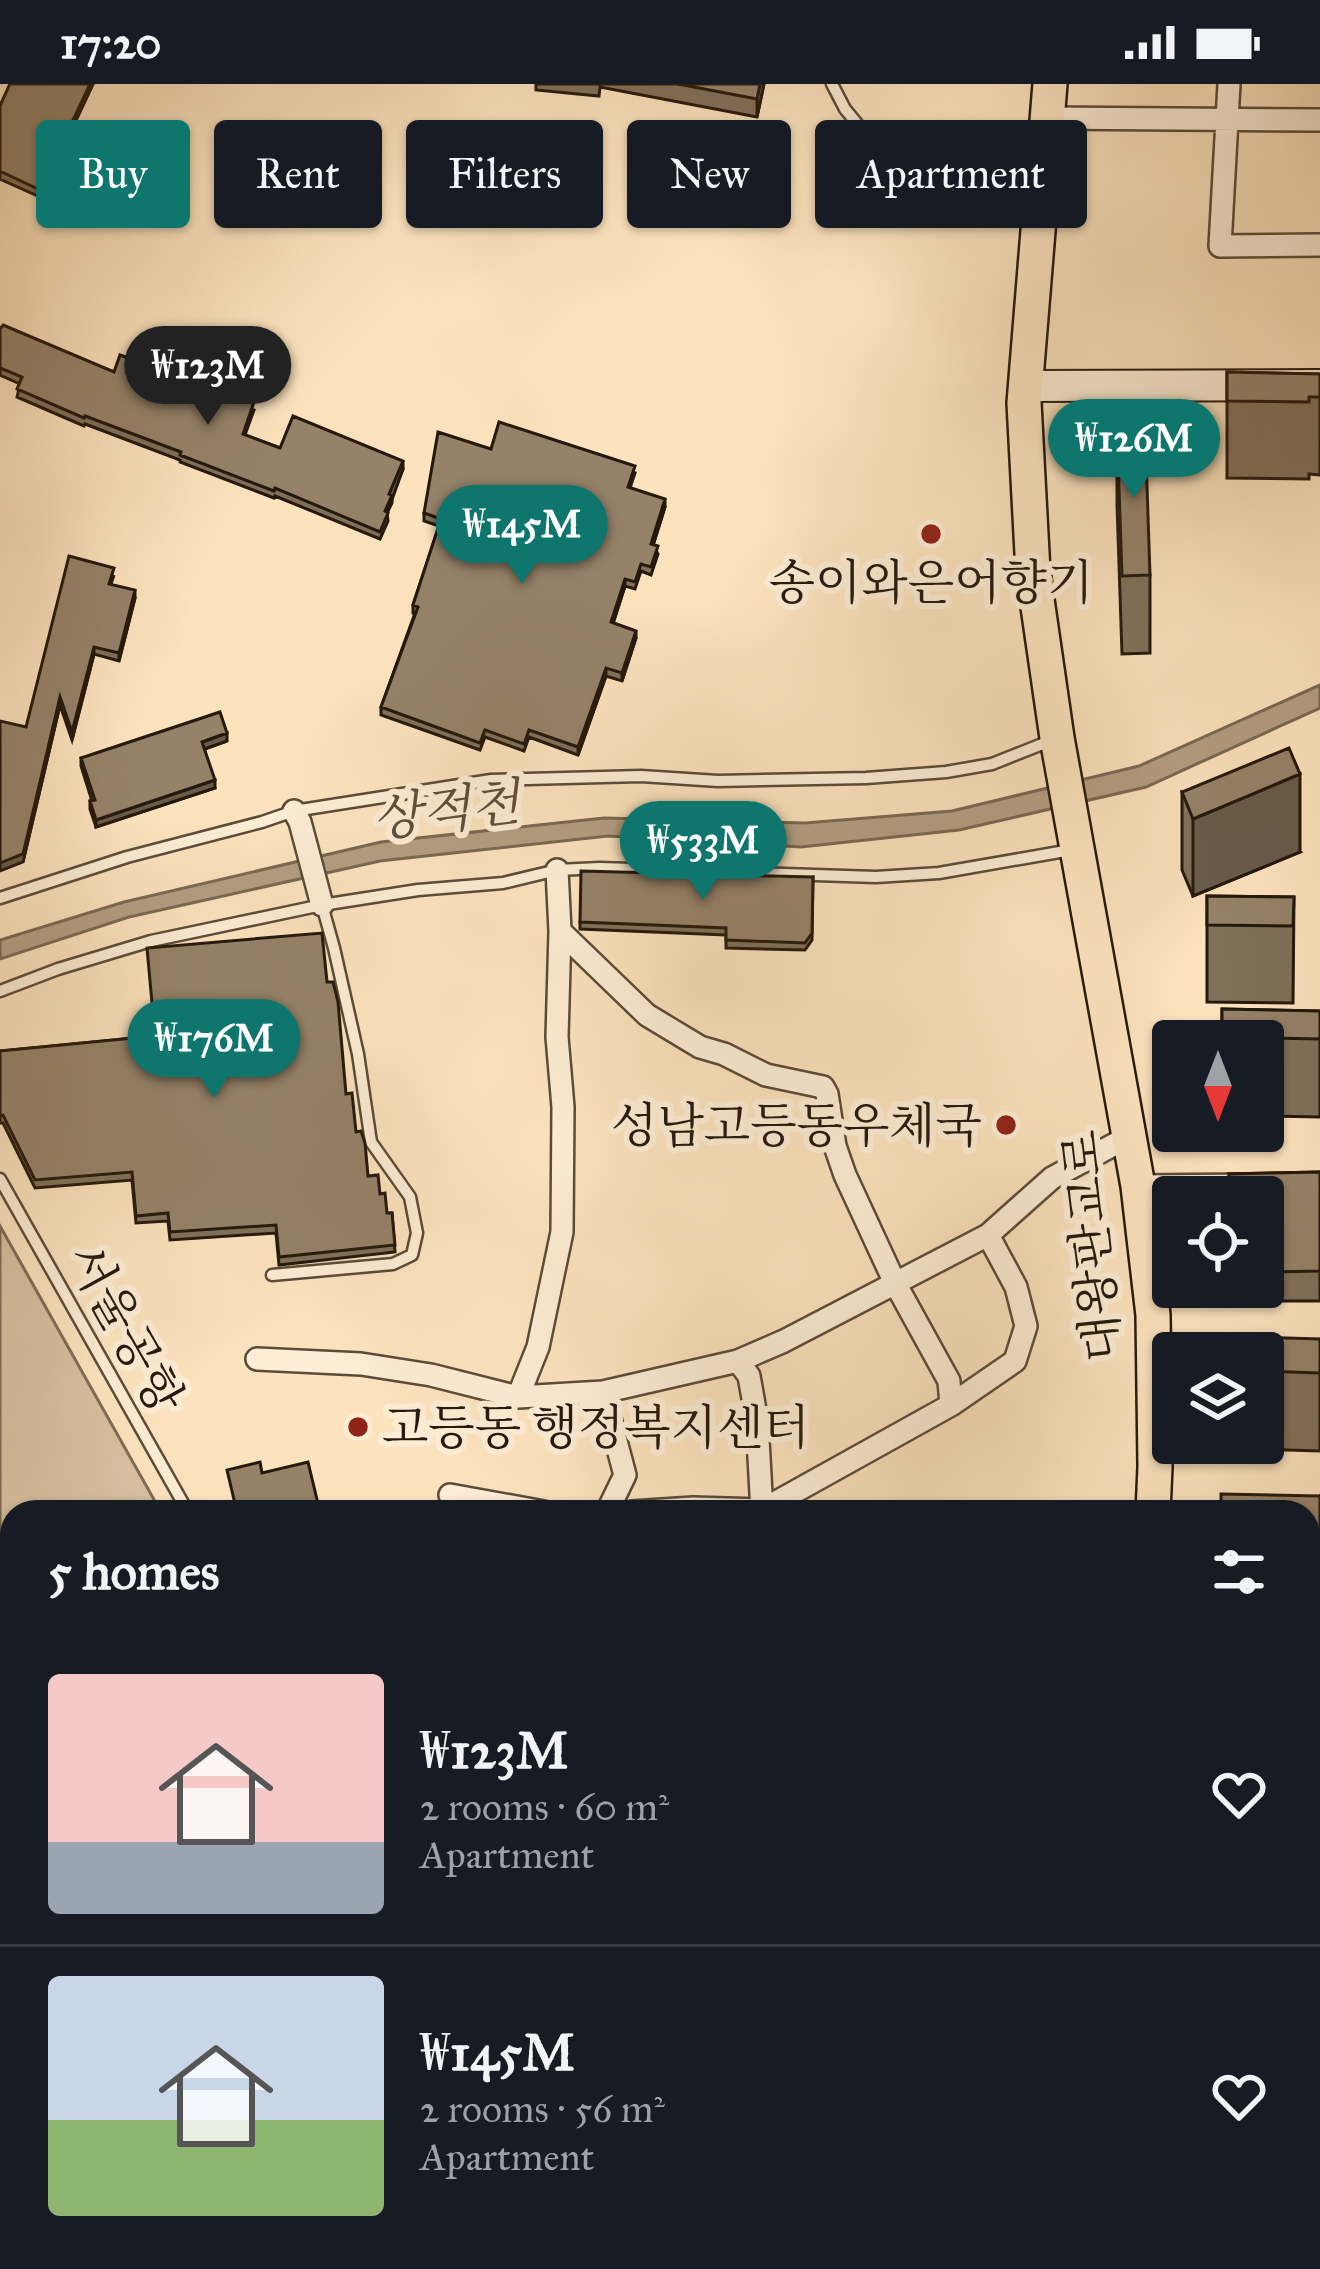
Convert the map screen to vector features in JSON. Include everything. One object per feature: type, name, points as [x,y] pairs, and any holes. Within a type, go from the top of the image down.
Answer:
[{"type":"main road","points":[[1047,118],[1050,84]]},
{"type":"main road","points":[[1037,228],[1025,386],[1033,572],[1059,745]]},
{"type":"main road","points":[[1025,386],[1320,386]]},
{"type":"main road","name":"대왕판교로","points":[[1059,745],[1138,1186],[1153,1316],[1153,1500]]},
{"type":"street","points":[[1229,84],[1220,246],[1320,245]]},
{"type":"street","points":[[1047,118],[1320,120]]},
{"type":"street","points":[[297,816],[320,900]]},
{"type":"street","points":[[518,1396],[538,1347],[562,1232],[556,871]]},
{"type":"street","points":[[560,931],[646,1015],[700,1047],[766,1076],[823,1087],[845,1174],[895,1283],[949,1382],[951,1405]]},
{"type":"street","points":[[257,1360],[361,1364],[518,1396],[603,1392],[738,1361],[988,1235],[1052,1178],[1130,1136]]},
{"type":"street","points":[[1138,1186],[1152,1186]]},
{"type":"street","points":[[782,1500],[951,1405],[1016,1361],[1026,1326],[1016,1287],[988,1235]]},
{"type":"street","points":[[738,1361],[748,1376],[757,1421],[761,1500]]},
{"type":"street","points":[[603,1392],[625,1475],[614,1500]]},
{"type":"lane","points":[[832,84],[854,120]]},
{"type":"lane","points":[[0,898],[127,857],[262,822],[491,781],[641,776],[772,781],[946,772],[1059,745]]},
{"type":"lane","points":[[0,992],[151,941],[320,900],[503,883],[556,871],[599,868],[876,877],[939,873],[1077,840]]},
{"type":"lane","points":[[272,1275],[393,1264],[412,1256],[418,1233],[410,1197],[371,1142],[358,1054],[320,900]]},
{"type":"lane","name":"서울공항","points":[[0,1179],[181,1500]]},
{"type":"shaded area","points":[[1320,685],[1320,708],[1146,787],[959,830],[801,847],[608,836],[380,861],[129,917],[0,959],[0,940],[124,902],[381,842],[604,818],[805,823],[952,811],[1139,766]]},
{"type":"shaded area","points":[[0,1226],[154,1500],[0,1500]]},
{"type":"building","points":[[10,84],[90,84],[73,120],[36,120],[36,188],[0,171],[0,106]]},
{"type":"building","points":[[678,84],[760,84],[757,99]]},
{"type":"building","points":[[3,325],[114,372],[120,355],[254,402],[243,434],[280,448],[293,416],[403,461],[380,532],[17,389],[22,377],[0,368]]},
{"type":"building","points":[[1227,372],[1320,374],[1320,397],[1309,397],[1309,402],[1227,401]]},
{"type":"building","points":[[499,422],[635,466],[628,487],[665,499],[651,544],[658,546],[651,567],[641,564],[635,582],[625,579],[611,622],[636,631],[622,673],[606,668],[578,747],[529,730],[524,744],[485,730],[480,743],[381,707],[418,607],[413,605],[441,519],[424,513],[438,432],[491,449]]},
{"type":"building","points":[[1145,427],[1150,575],[1122,576],[1117,428]]},
{"type":"building","points":[[69,556],[114,568],[109,584],[135,590],[119,653],[94,647],[72,732],[60,697],[23,854],[0,863],[0,721],[26,727]]},
{"type":"building","points":[[220,712],[227,733],[202,742],[215,780],[96,820],[90,801],[95,800],[81,758]]},
{"type":"building","points":[[1289,748],[1300,774],[1193,819],[1182,792]]},
{"type":"building","points":[[581,871],[813,877],[812,933],[805,943],[726,940],[726,928],[580,922]]},
{"type":"building","points":[[1207,896],[1294,897],[1293,926],[1207,925]]},
{"type":"building","points":[[322,933],[327,982],[333,982],[338,1002],[346,1094],[352,1093],[368,1176],[378,1175],[387,1213],[392,1213],[395,1245],[279,1257],[276,1225],[170,1232],[168,1213],[136,1216],[132,1172],[35,1180],[0,1116],[0,1051],[155,1036],[147,948]]},
{"type":"building","points":[[1222,1009],[1320,1011],[1320,1039],[1284,1038],[1284,1020],[1222,1020]]},
{"type":"building","points":[[1320,1172],[1320,1271],[1284,1272],[1284,1176],[1229,1174]]},
{"type":"building","points":[[1284,1338],[1320,1339],[1320,1373],[1284,1372]]},
{"type":"building","points":[[260,1462],[262,1473],[308,1462],[317,1500],[234,1500],[227,1470]]},
{"type":"building","points":[[1221,1494],[1320,1496],[1320,1500],[1221,1500]]},
{"type":"place","name":"송이와은어향기","points":[[931,534]]},
{"type":"place","name":"성남고등동우체국","points":[[1006,1125]]},
{"type":"place","name":"고등동 행정복지센터","points":[[358,1427]]},
{"type":"water label","name":"상적천","points":[[446,810]]}]
